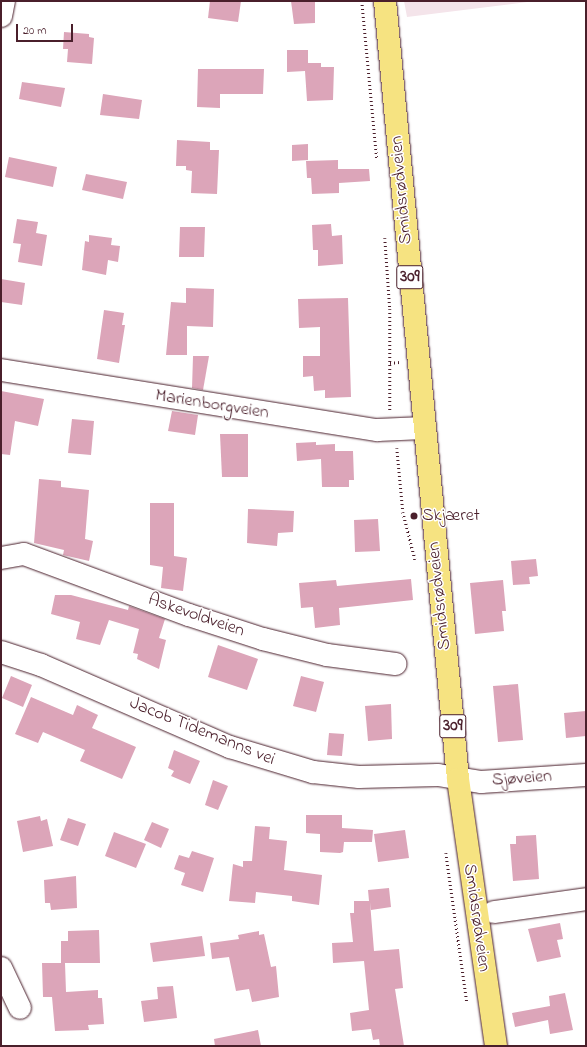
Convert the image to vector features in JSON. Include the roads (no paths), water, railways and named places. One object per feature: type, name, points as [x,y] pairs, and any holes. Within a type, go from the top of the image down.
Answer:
[{"type":"main road","name":"Smidsrødveien","points":[[385,1],[458,779],[496,1046]]},
{"type":"street","points":[[1,16],[4,1]]},
{"type":"street","name":"Marienborgveien","points":[[1,370],[161,397],[392,430],[424,428]]},
{"type":"street","name":"Askevoldveien","points":[[1,558],[24,554],[263,639],[327,655],[395,664]]},
{"type":"street","name":"Jacob Tidemanns vei","points":[[1,652],[41,665],[230,747],[273,762],[327,775],[359,777],[438,775],[458,779]]},
{"type":"street","name":"Sjøveien","points":[[458,779],[481,782],[586,775]]},
{"type":"street","name":"Smidsrødveien","points":[[494,912],[586,899]]},
{"type":"street","points":[[1,968],[20,1008]]},
{"type":"place","name":"Skjæret","points":[[414,516]]}]
